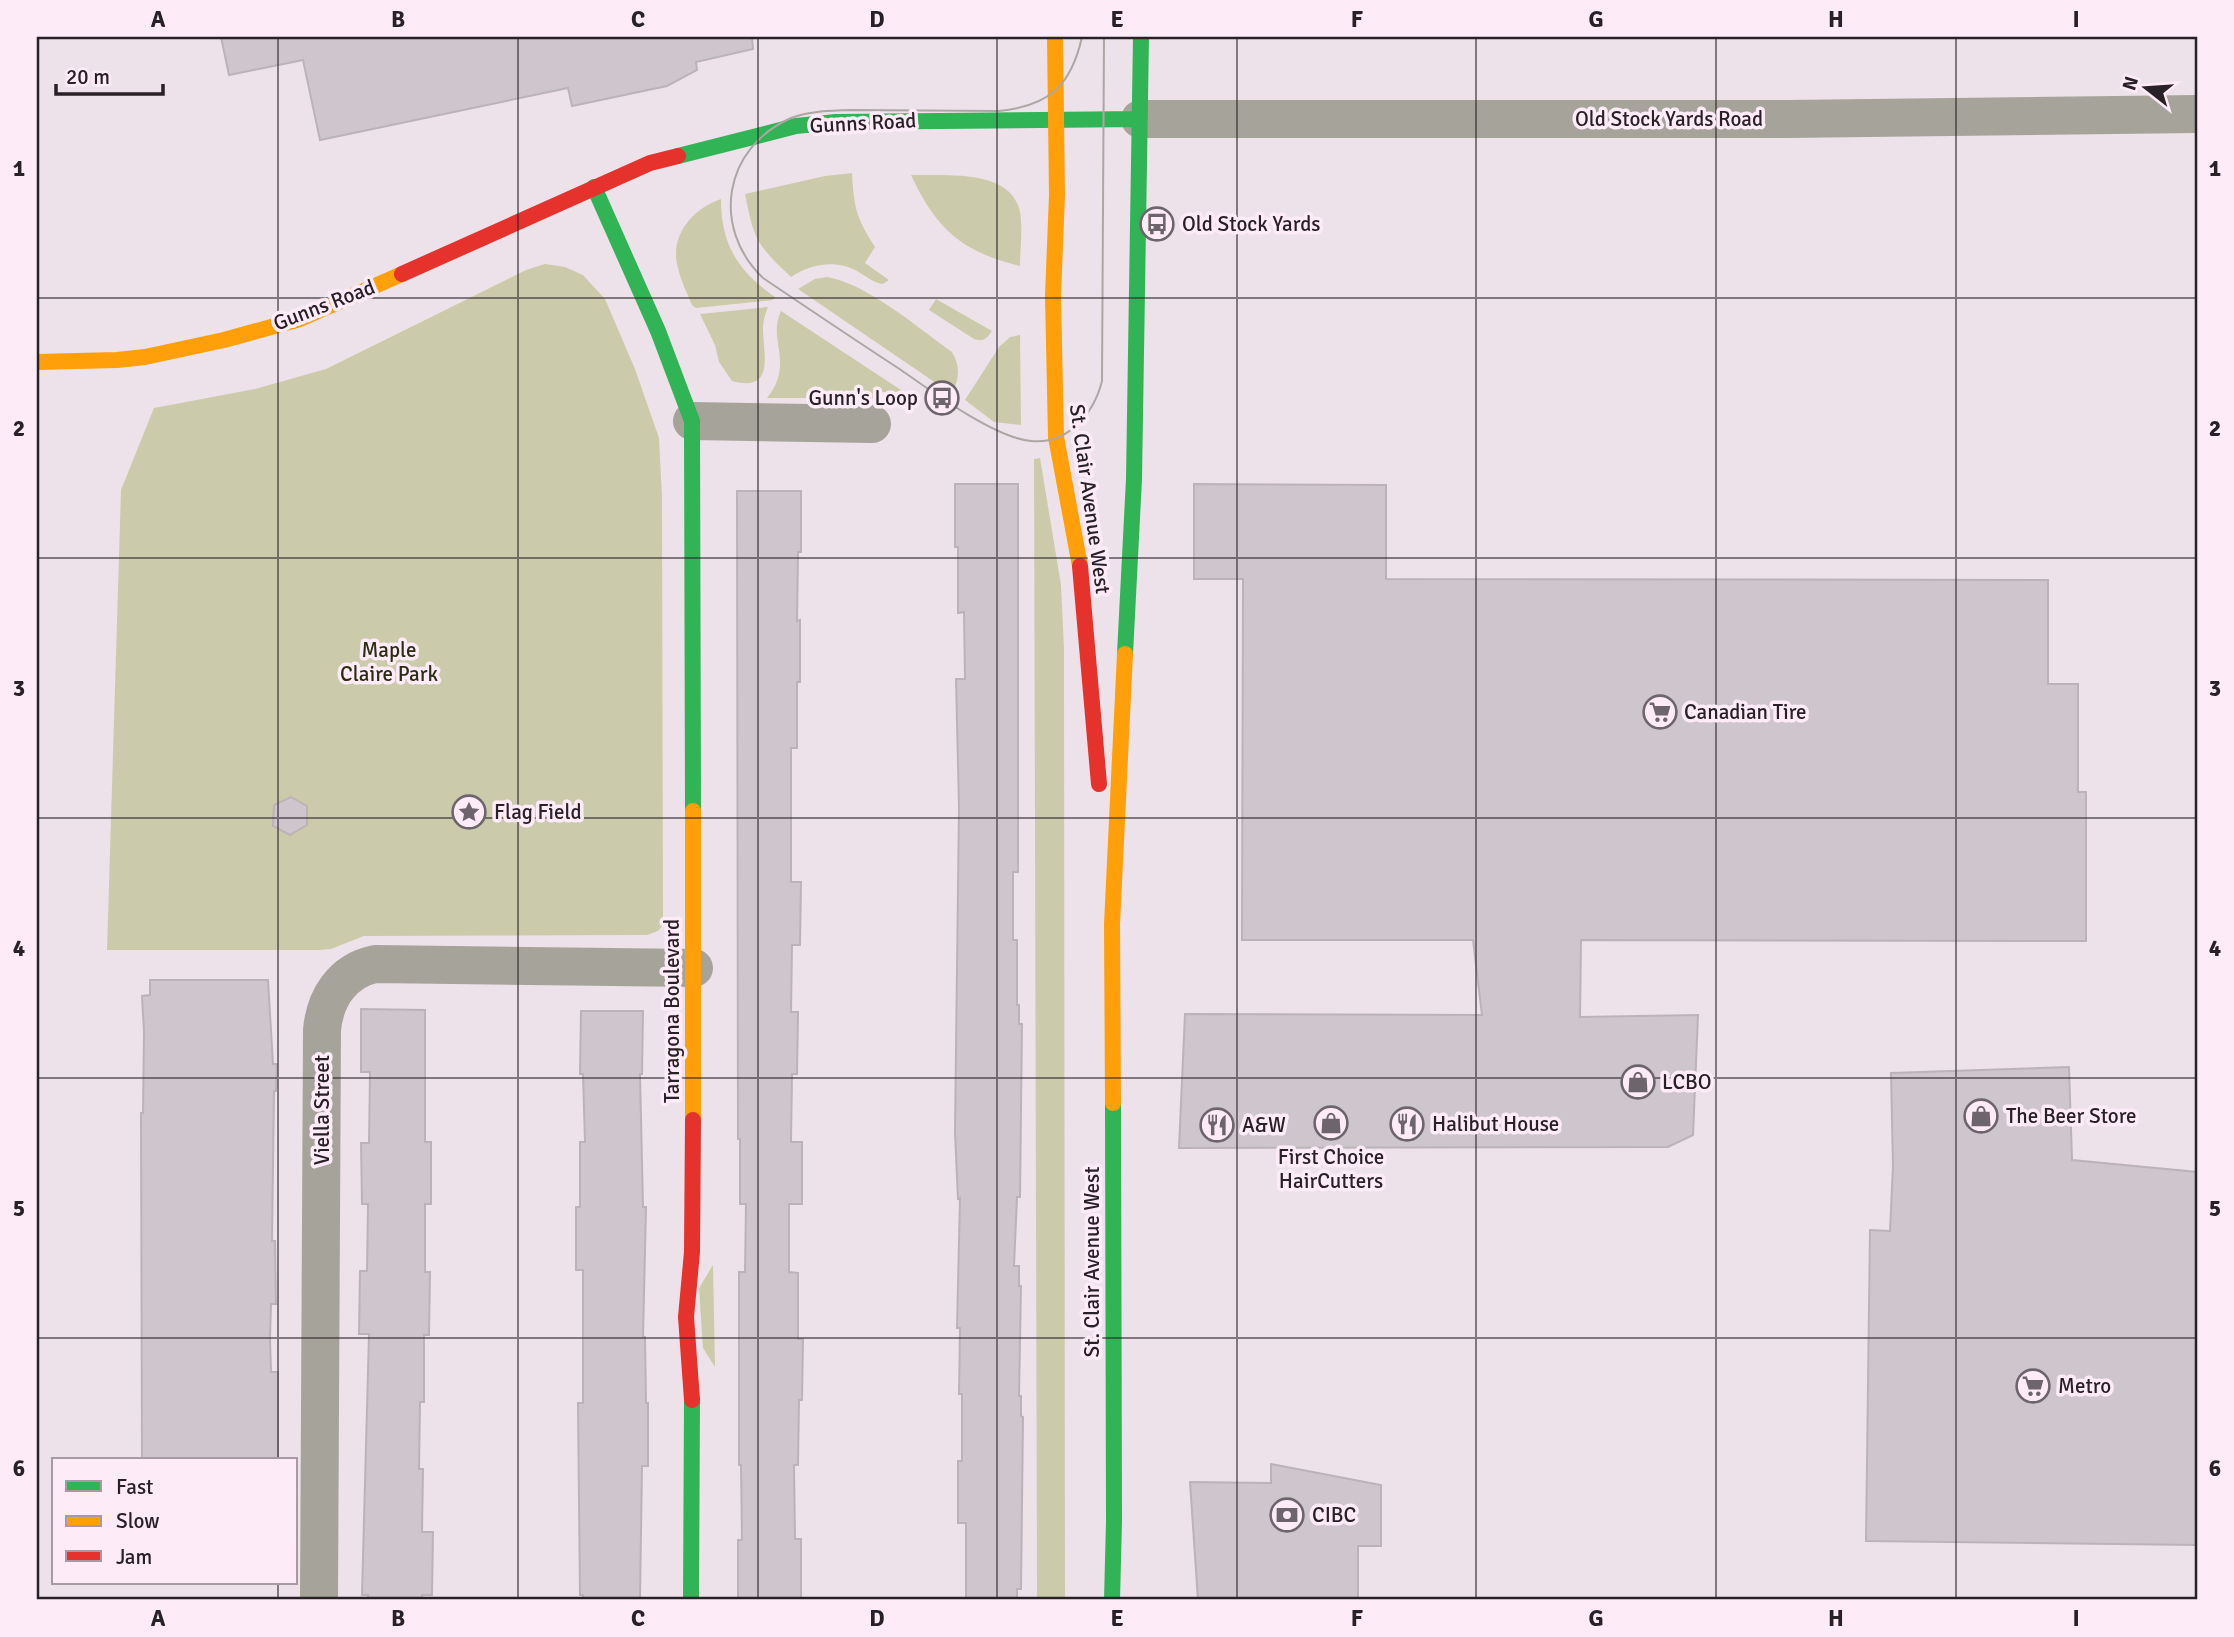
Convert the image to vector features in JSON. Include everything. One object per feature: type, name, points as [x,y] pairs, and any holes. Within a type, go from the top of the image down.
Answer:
[{"type":"street","name":"St. Clair Avenue West","points":[[1055,37],[1057,195],[1053,296],[1056,437],[1079,560],[1112,924]]},
{"type":"street","name":"St. Clair Avenue West","points":[[1112,1600],[1112,924],[1134,480],[1141,37]]},
{"type":"street","name":"Old Stock Yards Road","points":[[1140,119],[1787,119],[2197,114]]},
{"type":"street","name":"Gunns Road","points":[[37,362],[145,357],[300,319],[650,163],[796,126],[891,120],[1140,119]]},
{"type":"street","points":[[594,187],[658,331],[692,421],[872,424]]},
{"type":"street","name":"Tarragona Boulevard","points":[[691,1600],[692,1393],[686,1317],[692,1252],[694,968],[692,421]]},
{"type":"street","name":"Viella Street","points":[[319,1600],[322,1030],[331,995],[338,985],[355,971],[375,964],[694,968]]},
{"type":"green space","points":[[852,173],[857,212],[875,247],[865,263],[889,280],[883,284],[879,283],[849,267],[832,264],[815,266],[791,277],[759,241],[751,222],[745,194],[825,176]]},
{"type":"green space","points":[[911,175],[975,177],[1004,188],[1014,198],[1020,212],[1020,266],[982,253],[953,235],[930,210]]},
{"type":"green space","points":[[721,199],[724,230],[734,256],[751,277],[775,297],[773,300],[696,308],[692,305],[678,268],[677,245],[685,225],[692,217]]},
{"type":"green space","name":"Maple Claire Park","points":[[545,264],[565,267],[583,275],[605,299],[635,369],[659,438],[662,497],[663,925],[658,931],[647,935],[364,936],[331,949],[320,950],[107,950],[121,490],[154,408],[255,389],[326,369],[526,270]]},
{"type":"green space","points":[[827,277],[843,281],[876,297],[952,352],[958,373],[952,394],[798,289],[815,279]]},
{"type":"green space","points":[[936,299],[992,331],[984,339],[974,339],[929,310]]},
{"type":"green space","points":[[768,307],[763,323],[765,359],[761,376],[746,383],[732,381],[719,362],[715,345],[700,314]]},
{"type":"green space","points":[[781,311],[904,392],[874,392],[874,398],[767,398],[779,374],[777,332]]},
{"type":"green space","points":[[1020,335],[1021,425],[994,422],[965,400],[999,347],[1010,337]]},
{"type":"green space","points":[[1040,458],[1061,585],[1064,648],[1065,1600],[1037,1600],[1034,459]]},
{"type":"green space","points":[[713,1265],[715,1367],[703,1348],[699,1288]]},
{"type":"building","points":[[221,37],[752,37],[753,49],[696,62],[697,70],[667,86],[572,106],[568,88],[320,140],[303,60],[229,75]]},
{"type":"building","points":[[955,484],[1018,484],[1018,872],[1013,872],[1013,940],[1017,940],[1017,1005],[1019,1024],[1022,1024],[1020,1197],[1017,1197],[1014,1266],[1019,1266],[1021,1286],[1019,1396],[1023,1417],[1021,1589],[1017,1589],[1017,1600],[966,1600],[966,1523],[958,1523],[962,1394],[959,1394],[960,1328],[957,1328],[960,1198],[958,1199],[955,1132],[959,807],[956,679],[965,679],[964,612],[958,613]]},
{"type":"building","name":"Canadian Tire","points":[[1194,484],[1386,485],[1386,579],[2048,580],[2048,684],[2078,684],[2078,792],[2086,792],[2086,941],[1581,940],[1580,1017],[1698,1015],[1693,1135],[1668,1147],[1179,1148],[1185,1014],[1482,1015],[1473,940],[1242,940],[1243,579],[1194,579]]},
{"type":"building","points":[[737,491],[801,491],[797,621],[800,620],[800,682],[797,682],[797,748],[791,748],[791,882],[801,882],[800,945],[792,945],[791,1012],[798,1012],[797,1074],[792,1074],[791,1142],[802,1142],[802,1204],[789,1204],[789,1272],[798,1273],[798,1339],[803,1339],[798,1465],[794,1465],[795,1539],[801,1539],[801,1598],[738,1598],[738,1540],[742,1540],[739,1465],[739,1272],[745,1272],[746,1204],[740,1204],[738,1139]]},
{"type":"building","points":[[291,797],[307,806],[307,825],[290,835],[273,826],[274,805]]},
{"type":"building","points":[[150,980],[268,980],[273,1064],[277,1064],[274,1091],[272,1241],[275,1241],[276,1304],[271,1304],[270,1338],[271,1372],[278,1372],[278,1458],[142,1458],[142,996],[150,995]]},
{"type":"building","points":[[361,1009],[425,1010],[425,1142],[431,1142],[431,1204],[425,1204],[425,1272],[430,1272],[429,1335],[424,1335],[424,1402],[420,1402],[419,1469],[423,1469],[422,1532],[433,1532],[432,1595],[422,1595],[422,1600],[368,1600],[368,1595],[362,1595],[369,1334],[359,1334],[360,1271],[367,1271],[368,1204],[362,1204],[361,1143],[369,1143],[370,1072],[361,1072]]},
{"type":"building","points":[[581,1011],[643,1011],[640,1074],[643,1207],[646,1207],[643,1337],[648,1403],[648,1466],[642,1466],[640,1600],[583,1600],[583,1595],[580,1595],[578,1403],[583,1403],[583,1270],[576,1270],[576,1207],[580,1207],[580,1142],[585,1142],[583,1074],[580,1074]]},
{"type":"building","name":"Metro","points":[[2069,1067],[2072,1160],[2197,1172],[2197,1545],[1866,1541],[1870,1230],[1890,1231],[1893,1165],[1891,1073]]},
{"type":"building","name":"CIBC","points":[[1271,1464],[1381,1485],[1381,1546],[1358,1546],[1358,1600],[1198,1600],[1190,1482],[1271,1483]]},
{"type":"tram line","points":[[1082,37],[1064,81],[1055,91],[1032,104],[999,111],[849,110],[791,118],[768,131],[751,149],[739,169],[732,190],[731,213],[736,236],[746,258],[763,278],[982,423],[1016,438],[1031,441],[1057,438],[1068,432],[1086,415],[1102,381],[1104,37]]},
{"type":"traffic: fast","points":[[1125,654],[1134,479],[1141,37]]},
{"type":"traffic: fast","points":[[678,156],[796,126],[836,122],[1140,119]]},
{"type":"traffic: fast","points":[[594,187],[658,331],[692,421],[693,811]]},
{"type":"traffic: fast","points":[[1112,1600],[1113,1103]]},
{"type":"traffic: fast","points":[[691,1600],[692,1400]]},
{"type":"traffic: slow","points":[[1055,37],[1057,195],[1053,296],[1056,437],[1080,566]]},
{"type":"traffic: slow","points":[[37,362],[145,357],[224,340],[300,319],[402,274]]},
{"type":"traffic: slow","points":[[1113,1103],[1112,924],[1125,654]]},
{"type":"traffic: slow","points":[[693,811],[693,1120]]},
{"type":"traffic: jam","points":[[402,274],[650,163],[678,156]]},
{"type":"traffic: jam","points":[[1080,566],[1099,784]]},
{"type":"traffic: jam","points":[[692,1400],[686,1317],[692,1252],[693,1120]]},
{"type":"place","name":"Old Stock Yards","points":[[1157,224]]},
{"type":"place","name":"Gunn's Loop","points":[[942,398]]},
{"type":"place","name":"Canadian Tire","points":[[1660,712]]},
{"type":"place","name":"Flag Field","points":[[469,812]]},
{"type":"place","name":"LCBO","points":[[1638,1082]]},
{"type":"place","name":"The Beer Store","points":[[1981,1116]]},
{"type":"place","name":"First Choice HairCutters","points":[[1331,1123]]},
{"type":"place","name":"Halibut House","points":[[1407,1124]]},
{"type":"place","name":"A&W","points":[[1217,1125]]},
{"type":"place","name":"Metro","points":[[2033,1386]]},
{"type":"place","name":"CIBC","points":[[1287,1515]]}]
